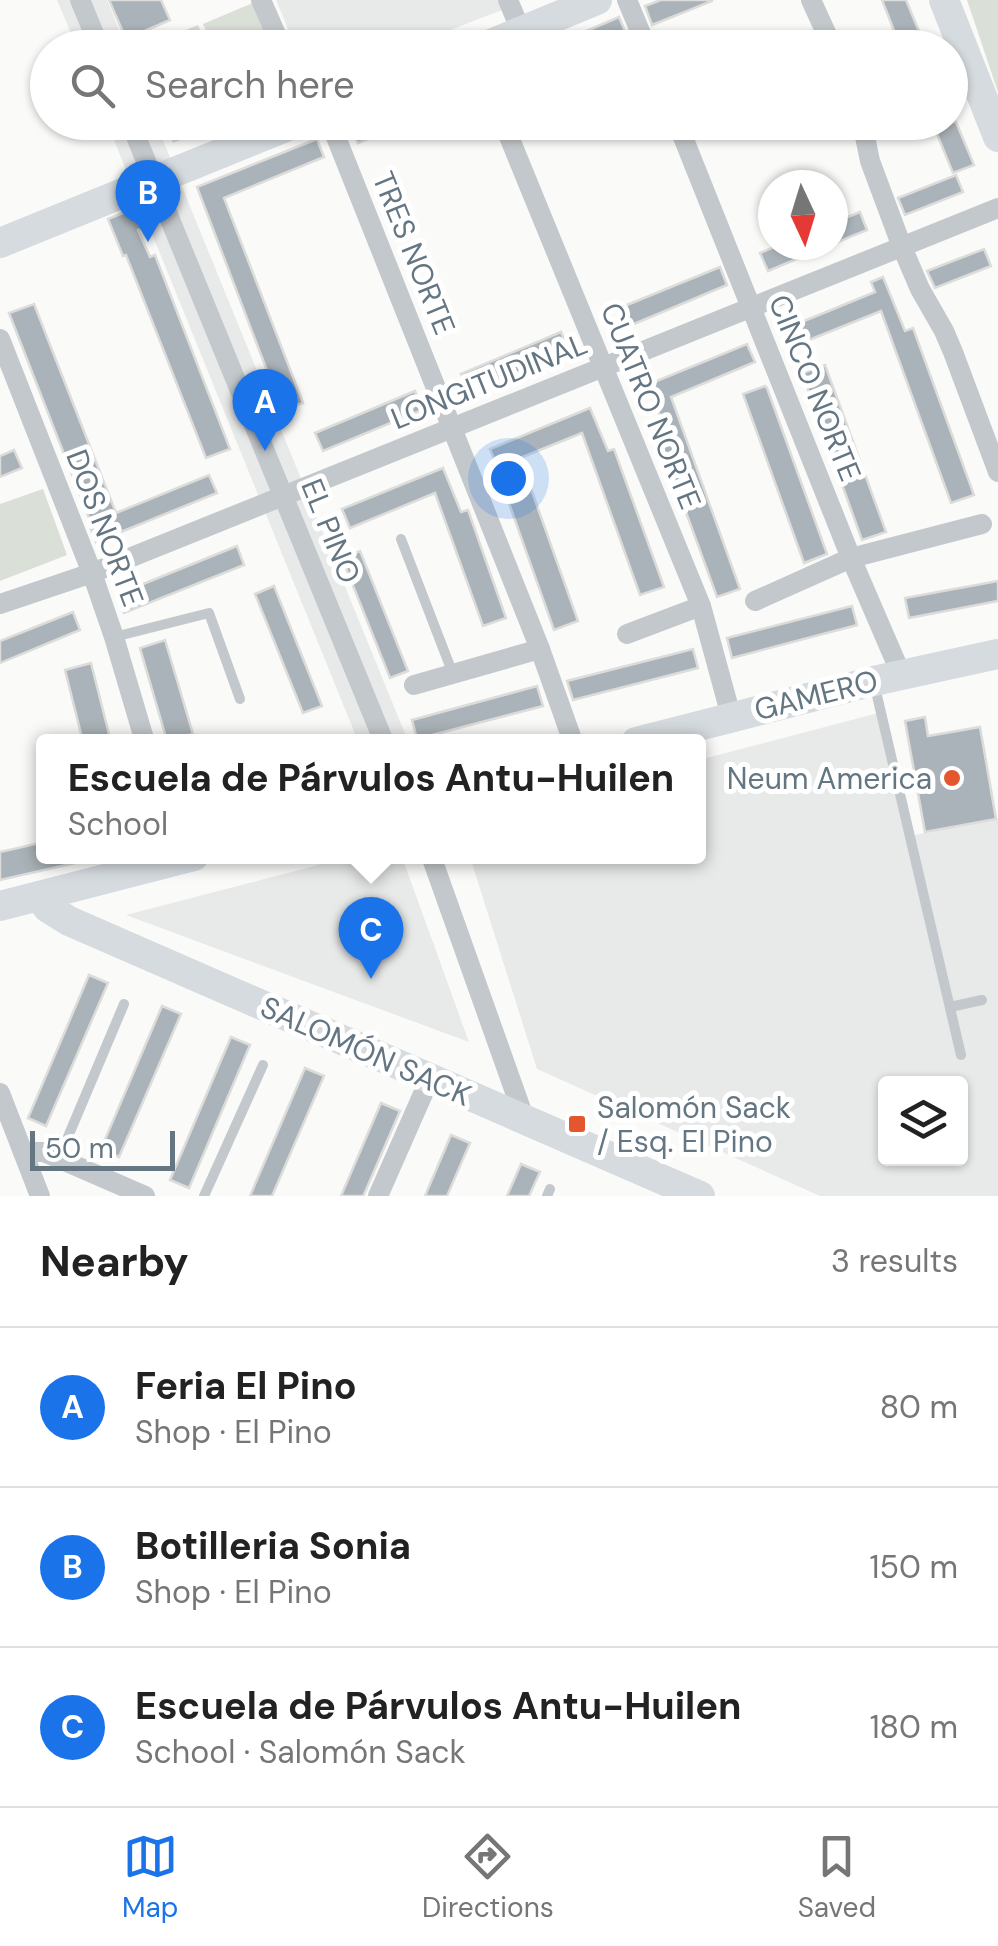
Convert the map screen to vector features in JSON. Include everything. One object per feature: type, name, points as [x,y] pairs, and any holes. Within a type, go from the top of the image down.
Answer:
[{"type":"street","points":[[80,0],[92,30]]},
{"type":"street","points":[[262,0],[274,30]]},
{"type":"street","points":[[508,0],[521,30]]},
{"type":"street","points":[[523,30],[598,0]]},
{"type":"street","points":[[628,0],[639,30]]},
{"type":"street","points":[[811,0],[825,30]]},
{"type":"street","points":[[944,0],[956,30]]},
{"type":"street","points":[[968,61],[998,137]]},
{"type":"street","name":"EL PINO","points":[[137,140],[381,734]]},
{"type":"street","points":[[0,243],[254,140]]},
{"type":"street","name":"TRES NORTE","points":[[337,140],[570,734]]},
{"type":"street","name":"CUATRO NORTE","points":[[510,140],[701,606],[731,716]]},
{"type":"street","name":"CINCO NORTE","points":[[684,140],[851,558],[887,678]]},
{"type":"street","points":[[866,140],[902,246],[948,342],[998,472]]},
{"type":"street","name":"LONGITUDINAL","points":[[0,604],[92,573],[998,208]]},
{"type":"street","name":"DOS NORTE","points":[[0,338],[92,573],[143,734]]},
{"type":"street","points":[[756,601],[851,558],[982,524]]},
{"type":"street","points":[[627,634],[701,606]]},
{"type":"street","points":[[414,685],[540,649]]},
{"type":"street","name":"GAMERO","points":[[665,734],[998,654]]},
{"type":"street","points":[[0,906],[163,864]]},
{"type":"street","points":[[434,864],[525,1120]]},
{"type":"street","name":"SALOMÓN SACK","points":[[39,896],[48,908],[69,921],[700,1196]]},
{"type":"street","points":[[378,1196],[430,1078]]},
{"type":"street","points":[[0,1093],[40,1196]]},
{"type":"street","points":[[23,1152],[44,1152],[145,1196]]},
{"type":"lane","points":[[401,538],[452,674]]},
{"type":"lane","points":[[114,637],[209,613],[240,700]]},
{"type":"lane","points":[[887,678],[961,1055]]},
{"type":"lane","points":[[950,1007],[982,1000]]},
{"type":"lane","points":[[59,1158],[124,1004]]},
{"type":"lane","points":[[204,1196],[263,1065]]},
{"type":"shaded area","points":[[57,0],[107,0],[119,30],[70,30]]},
{"type":"shaded area","points":[[276,0],[498,0],[502,10],[450,30],[288,30]]},
{"type":"shaded area","points":[[967,0],[998,0],[998,92]]},
{"type":"shaded area","points":[[255,2],[267,30],[206,30],[203,24]]},
{"type":"shaded area","points":[[114,140],[163,140],[405,734],[355,734]]},
{"type":"shaded area","points":[[43,489],[67,555],[0,581],[0,504]]},
{"type":"shaded area","points":[[882,712],[910,836],[998,819],[998,1196],[820,1196],[537,1069],[472,864],[706,864],[706,758]]},
{"type":"shaded area","points":[[322,864],[405,864],[469,1042],[126,915]]},
{"type":"building","points":[[109,0],[161,0],[170,20],[147,30],[122,30]]},
{"type":"building","points":[[661,0],[712,1],[652,25],[645,6]]},
{"type":"building","points":[[882,0],[906,0],[918,30],[894,30]]},
{"type":"building","points":[[619,17],[624,30],[589,30]]},
{"type":"building","points":[[317,140],[324,157],[224,198],[303,403],[282,410],[197,187]]},
{"type":"building","points":[[939,140],[964,140],[974,165],[953,173]]},
{"type":"building","points":[[956,175],[963,192],[905,215],[898,198]]},
{"type":"building","points":[[135,208],[143,228],[138,230],[150,257],[155,255],[230,449],[206,458],[108,219]]},
{"type":"building","points":[[860,212],[867,230],[848,238],[848,217]]},
{"type":"building","points":[[984,249],[991,266],[935,288],[927,271]]},
{"type":"building","points":[[763,260],[794,260],[768,271]]},
{"type":"building","points":[[720,267],[727,285],[629,326],[622,307]]},
{"type":"building","points":[[883,277],[905,331],[913,328],[974,495],[951,503],[881,311],[794,346],[787,328],[875,292],[871,282]]},
{"type":"building","points":[[34,304],[116,513],[209,475],[217,493],[96,542],[9,313]]},
{"type":"building","points":[[561,332],[569,351],[469,392],[461,374]]},
{"type":"building","points":[[747,344],[755,362],[671,397],[740,589],[717,597],[656,430],[665,427],[647,385]]},
{"type":"building","points":[[825,365],[886,532],[862,540],[802,373]]},
{"type":"building","points":[[765,386],[827,554],[804,563],[743,394]]},
{"type":"building","points":[[415,391],[422,410],[323,451],[315,433]]},
{"type":"building","points":[[590,408],[608,451],[614,449],[664,587],[640,595],[582,433],[520,458],[578,621],[554,630],[490,449]]},
{"type":"building","points":[[14,450],[22,468],[0,477],[0,456]]},
{"type":"building","points":[[443,468],[461,512],[468,510],[506,618],[483,626],[435,493],[350,528],[342,509]]},
{"type":"building","points":[[237,546],[244,565],[124,613],[116,595]]},
{"type":"building","points":[[360,551],[408,671],[390,678],[342,558]]},
{"type":"building","points":[[998,581],[998,601],[909,618],[905,598]]},
{"type":"building","points":[[274,586],[322,706],[303,713],[255,594]]},
{"type":"building","points":[[852,606],[857,625],[732,658],[727,638]]},
{"type":"building","points":[[73,612],[80,630],[0,663],[0,641]]},
{"type":"building","points":[[165,640],[193,734],[165,734],[140,648]]},
{"type":"building","points":[[693,649],[698,668],[573,700],[567,681]]},
{"type":"building","points":[[91,663],[109,734],[81,734],[65,670]]},
{"type":"building","points":[[537,686],[543,706],[436,734],[416,734],[412,720]]},
{"type":"building","name":"Neum America","points":[[925,717],[928,736],[980,727],[996,819],[925,832],[905,721]]},
{"type":"building","points":[[36,844],[36,864],[71,864],[0,880],[0,852]]},
{"type":"building","points":[[89,975],[108,983],[46,1126],[28,1118]]},
{"type":"building","points":[[162,1006],[181,1014],[119,1157],[101,1149]]},
{"type":"building","points":[[231,1037],[250,1045],[189,1188],[170,1180]]},
{"type":"building","points":[[305,1068],[324,1076],[272,1196],[250,1196]]},
{"type":"building","points":[[381,1103],[400,1111],[363,1196],[341,1196]]},
{"type":"building","points":[[451,1135],[470,1143],[447,1196],[425,1196]]},
{"type":"building","points":[[521,1164],[540,1172],[529,1196],[507,1196]]},
{"type":"place","name":"Botilleria Sonia","points":[[148,242]]},
{"type":"place","name":"Feria El Pino","points":[[265,451]]},
{"type":"place","name":"Neum America","points":[[952,778]]},
{"type":"place","name":"Escuela de Párvulos Antu-Huilen","points":[[371,979]]},
{"type":"place","name":"Salomón Sack / Esq. El Pino","points":[[577,1124]]}]
